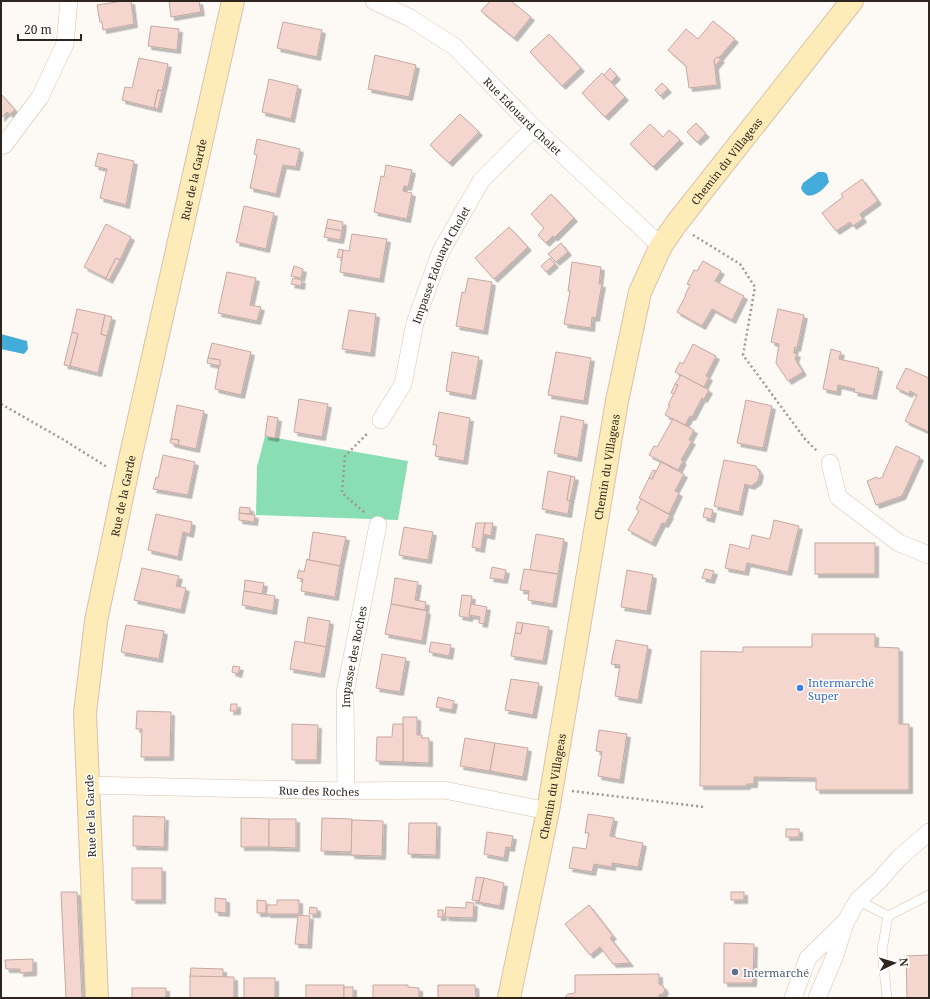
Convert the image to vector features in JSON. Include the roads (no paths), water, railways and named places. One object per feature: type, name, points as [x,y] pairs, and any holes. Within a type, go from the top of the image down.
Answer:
[{"type":"street","points":[[1,146],[4,145],[40,97],[65,44],[69,1]]},
{"type":"street","name":"Rue de la Garde","points":[[97,998],[85,713],[96,621],[126,479],[233,1]]},
{"type":"street","name":"Rue Edouard Cholet","points":[[374,1],[410,18],[455,47],[534,128],[660,246]]},
{"type":"street","name":"Chemin du Villageas","points":[[509,998],[548,811],[617,401],[640,292],[660,246],[676,224],[852,1]]},
{"type":"street","name":"Impasse Edouard Cholet","points":[[381,420],[403,384],[415,323],[441,251],[482,181],[534,128]]},
{"type":"street","points":[[830,463],[838,497],[899,543],[929,555]]},
{"type":"street","name":"Impasse des Roches","points":[[346,791],[345,693],[378,524]]},
{"type":"street","name":"Rue des Roches","points":[[88,785],[346,791],[444,790],[548,811]]},
{"type":"street","points":[[817,998],[834,958],[846,921],[858,900],[878,882],[900,858],[929,832]]},
{"type":"street","points":[[793,998],[808,958],[846,921]]},
{"type":"lane","points":[[888,916],[929,895]]},
{"type":"lane","points":[[858,900],[888,916]]},
{"type":"lane","points":[[887,998],[882,950],[888,916]]},
{"type":"water","points":[[818,172],[824,172],[827,174],[829,182],[819,192],[811,196],[807,195],[801,188],[803,183]]},
{"type":"water","points":[[1,334],[27,341],[28,349],[24,354],[1,349]]},
{"type":"place","name":"Intermarché Super","points":[[800,688]]},
{"type":"place","name":"Intermarché","points":[[735,972]]}]
